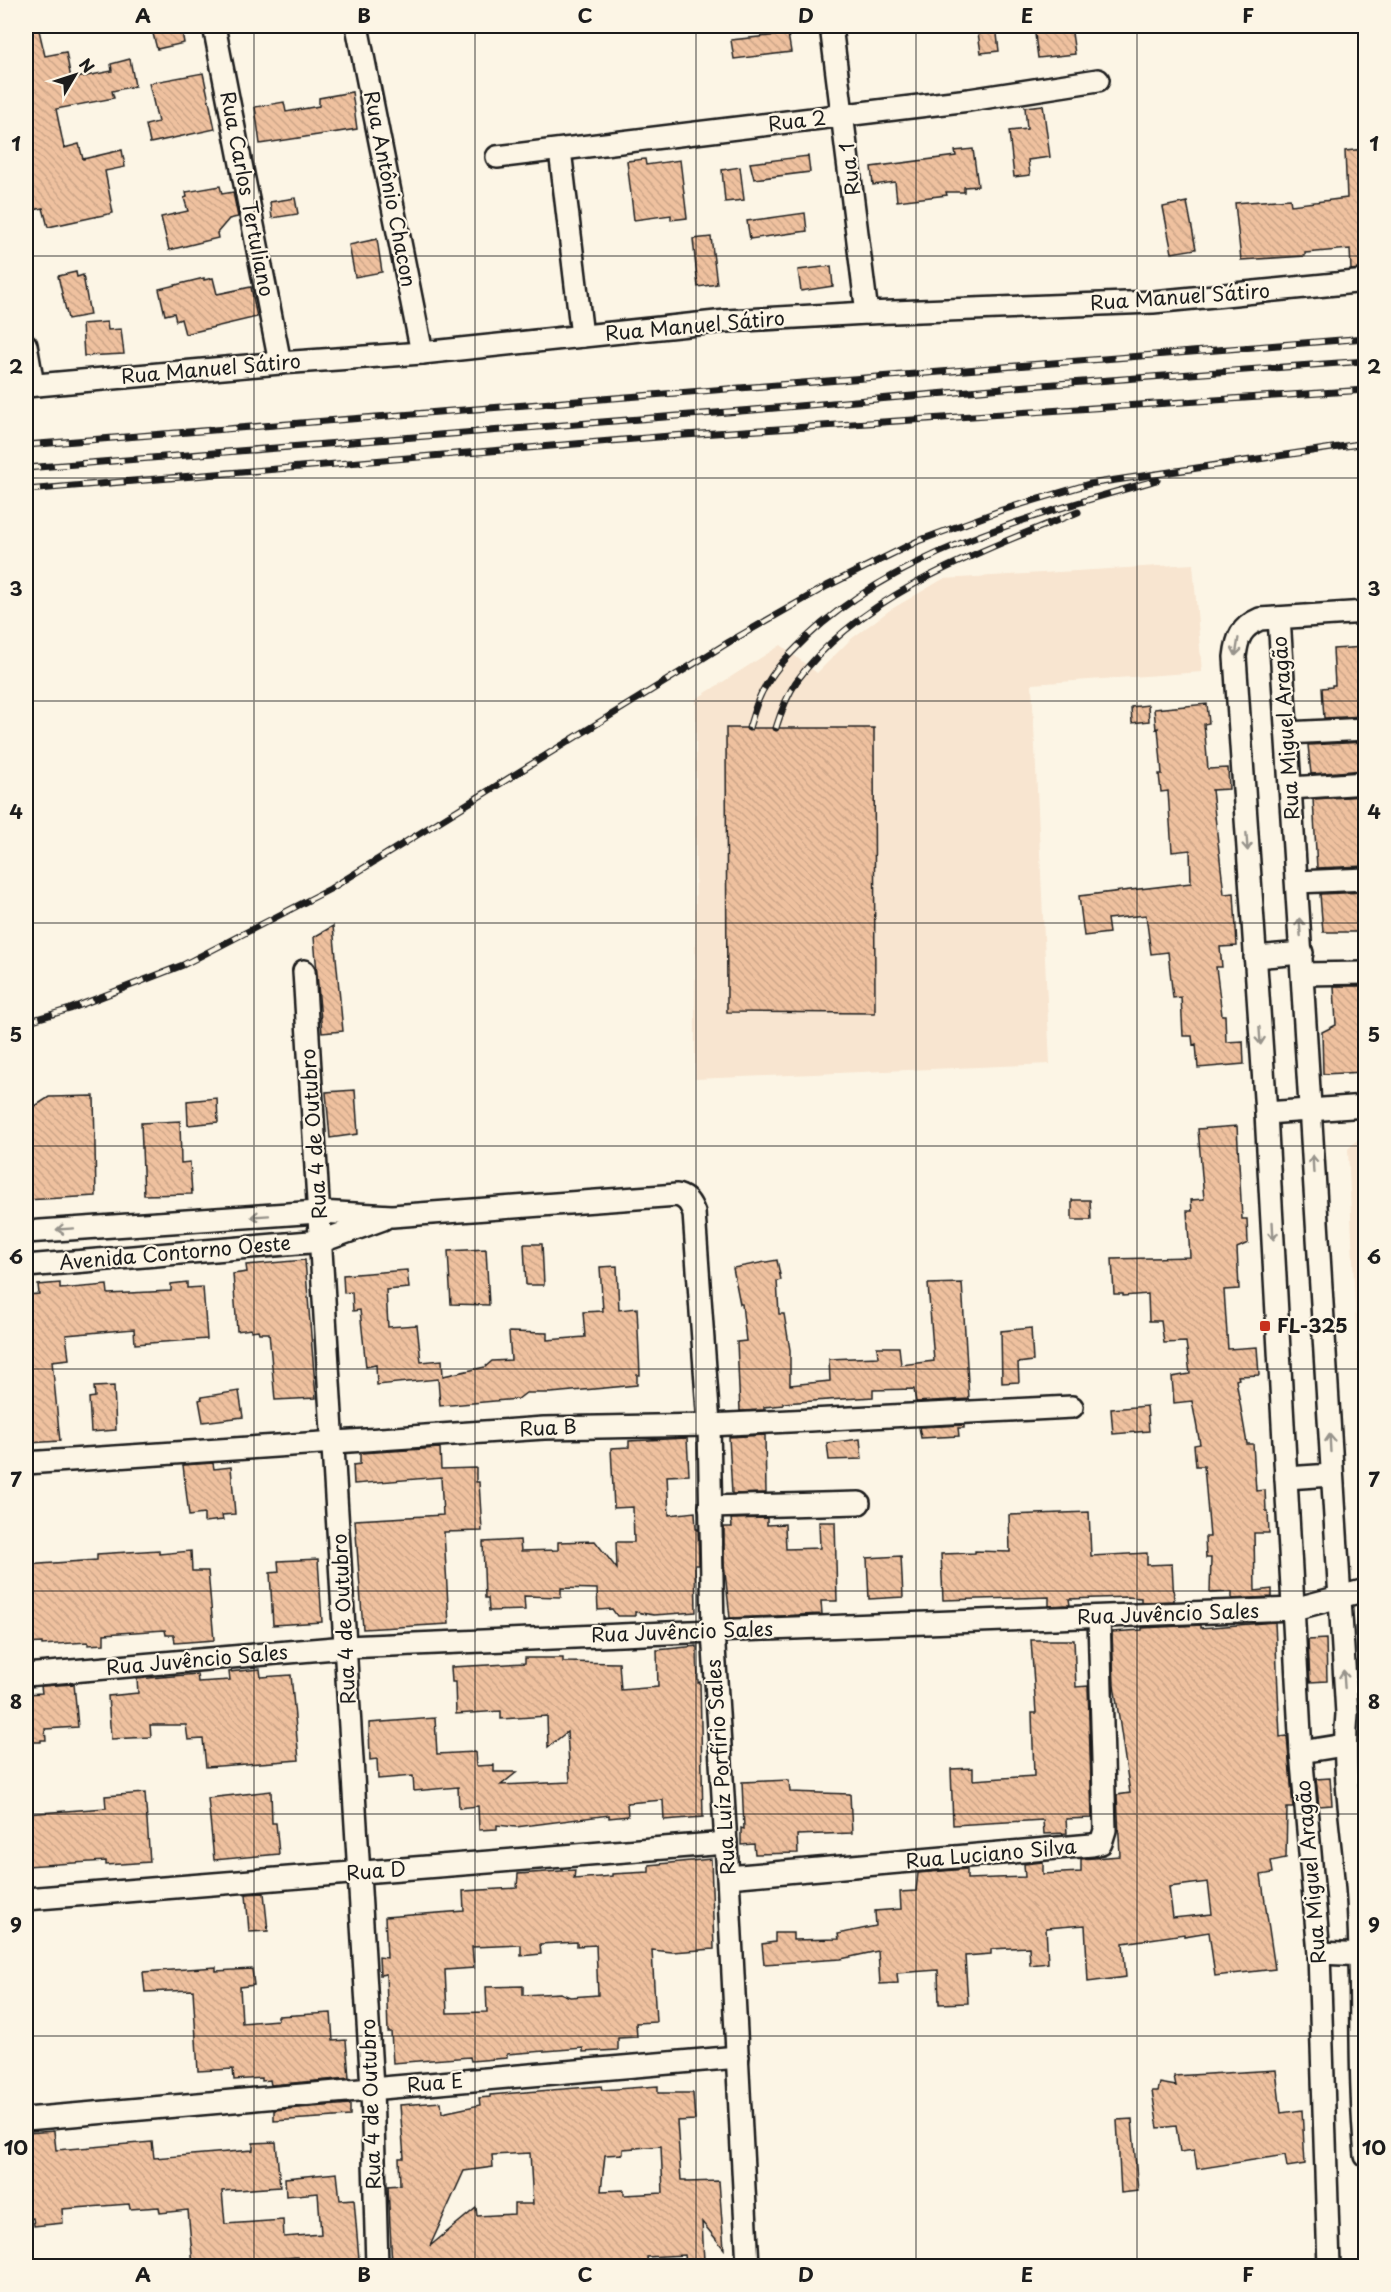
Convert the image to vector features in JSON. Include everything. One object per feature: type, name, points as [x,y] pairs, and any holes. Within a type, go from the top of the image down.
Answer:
[{"type":"street","name":"Rua Carlos Tertuliano","points":[[214,26],[280,363]]},
{"type":"street","name":"Rua Antônio Chacon","points":[[357,26],[422,353]]},
{"type":"street","name":"Rua 1","points":[[831,26],[867,313]]},
{"type":"street","name":"Rua 2","points":[[497,157],[969,100],[1098,80]]},
{"type":"street","points":[[560,150],[582,336]]},
{"type":"street","name":"Rua Manuel Sátiro","points":[[29,385],[422,353],[726,321],[1153,302],[1365,281]]},
{"type":"street","points":[[26,345],[29,385]]},
{"type":"street","points":[[1279,618],[1365,612]]},
{"type":"street","name":"Rua Miguel Aragão","points":[[1329,2266],[1319,1953],[1301,1752],[1266,1113],[1235,657],[1239,637],[1245,627],[1260,619],[1279,618],[1297,882],[1339,1599],[1356,1711],[1344,1745],[1362,1882],[1365,2147]]},
{"type":"street","points":[[1287,733],[1365,729]]},
{"type":"street","points":[[1291,788],[1365,783]]},
{"type":"street","points":[[1297,882],[1365,879]]},
{"type":"street","points":[[1255,957],[1365,973]]},
{"type":"street","name":"Rua 4 de Outubro","points":[[304,971],[372,2088],[377,2266]]},
{"type":"street","points":[[1266,1113],[1365,1106]]},
{"type":"street","name":"Avenida Contorno Oeste","points":[[26,1232],[318,1212],[392,1216],[677,1195],[685,1198]]},
{"type":"street","name":"Rua Luíz Porfírio Sales","points":[[685,1198],[694,1213],[708,1425],[713,1631],[748,2266]]},
{"type":"street","name":"Avenida Contorno Oeste","points":[[26,1266],[322,1241],[392,1216]]},
{"type":"street","name":"Rua B","points":[[26,1463],[544,1428],[708,1425],[1072,1407]]},
{"type":"street","points":[[1286,1478],[1332,1475]]},
{"type":"street","points":[[710,1506],[859,1503]]},
{"type":"street","name":"Rua Juvêncio Sales","points":[[26,1675],[346,1647],[1294,1609],[1339,1599],[1365,1590]]},
{"type":"street","name":"Rua Luciano Silva","points":[[728,1877],[1101,1843],[1105,1830],[1099,1618]]},
{"type":"street","points":[[1301,1752],[1344,1745]]},
{"type":"street","name":"Rua D","points":[[26,1899],[726,1843]]},
{"type":"street","points":[[1319,1953],[1363,1955]]},
{"type":"street","name":"Rua E","points":[[26,2119],[738,2057]]},
{"type":"shaded area","points":[[1193,564],[1202,672],[1032,684],[1050,1064],[695,1079],[696,699],[781,645],[817,673],[851,639],[890,610],[943,579]]},
{"type":"shaded area","points":[[1366,1135],[1365,1526],[1348,1149],[1361,1136]]},
{"type":"building","points":[[26,26],[38,26],[45,56],[66,52],[71,79],[112,71],[111,64],[130,59],[135,86],[112,91],[114,98],[56,109],[64,148],[79,144],[83,159],[122,150],[125,167],[105,171],[113,213],[48,227],[43,208],[29,211],[26,195],[26,132],[29,131],[26,98],[32,97],[26,68]]},
{"type":"building","points":[[151,26],[181,26],[184,43],[157,49]]},
{"type":"building","points":[[977,26],[996,26],[999,51],[981,53]]},
{"type":"building","points":[[1034,26],[1071,26],[1075,54],[1038,58]]},
{"type":"building","points":[[788,34],[791,52],[734,59],[731,40]]},
{"type":"building","points":[[203,73],[215,129],[150,143],[146,125],[158,122],[149,83]]},
{"type":"building","points":[[352,92],[357,129],[260,144],[255,107],[284,102],[286,112],[319,106],[319,98]]},
{"type":"building","points":[[1043,105],[1050,157],[1028,160],[1030,175],[1014,177],[1009,131],[1027,129],[1025,107]]},
{"type":"building","points":[[973,149],[978,186],[964,187],[964,192],[946,192],[947,195],[897,201],[895,182],[873,185],[871,167],[956,156],[955,151]]},
{"type":"building","points":[[1365,149],[1365,268],[1351,270],[1350,249],[1305,253],[1305,256],[1241,260],[1235,203],[1290,199],[1291,205],[1347,198],[1345,151]]},
{"type":"building","points":[[808,156],[810,172],[754,179],[750,163]]},
{"type":"building","points":[[645,159],[646,165],[680,160],[687,218],[671,220],[671,215],[634,220],[627,161]]},
{"type":"building","points":[[740,167],[744,200],[725,202],[722,170]]},
{"type":"building","points":[[220,186],[222,194],[233,192],[238,217],[229,219],[217,233],[218,238],[169,250],[161,217],[188,211],[184,198],[187,197],[186,192]]},
{"type":"building","points":[[295,198],[298,214],[272,218],[270,202]]},
{"type":"building","points":[[1187,202],[1196,249],[1172,253],[1163,207]]},
{"type":"building","points":[[805,213],[807,231],[750,239],[747,221]]},
{"type":"building","points":[[711,237],[717,284],[698,287],[693,239]]},
{"type":"building","points":[[377,239],[382,272],[355,277],[349,245]]},
{"type":"building","points":[[831,266],[833,286],[801,291],[798,270]]},
{"type":"building","points":[[76,272],[77,277],[83,275],[90,315],[68,319],[58,276]]},
{"type":"building","points":[[204,278],[204,280],[213,278],[217,294],[251,287],[257,317],[185,334],[181,319],[176,321],[174,313],[165,315],[159,289]]},
{"type":"building","points":[[107,322],[108,330],[121,329],[124,354],[84,356],[82,324]]},
{"type":"building","points":[[1365,647],[1365,716],[1324,718],[1322,688],[1335,685],[1333,649]]},
{"type":"building","points":[[1207,704],[1209,723],[1204,724],[1208,769],[1228,768],[1229,789],[1212,790],[1224,894],[1234,893],[1237,946],[1220,947],[1222,967],[1216,967],[1222,1015],[1225,1015],[1226,1042],[1243,1041],[1244,1064],[1198,1068],[1196,1044],[1193,1045],[1192,1036],[1183,1036],[1181,997],[1173,998],[1168,952],[1151,954],[1146,915],[1107,919],[1109,933],[1084,936],[1079,896],[1191,883],[1190,850],[1172,852],[1168,791],[1161,792],[1159,774],[1162,774],[1154,709]]},
{"type":"building","points":[[1148,705],[1149,721],[1132,723],[1131,707]]},
{"type":"building","points":[[726,728],[874,728],[875,1013],[727,1012]]},
{"type":"building","points":[[1365,742],[1365,770],[1311,774],[1308,745]]},
{"type":"building","points":[[1365,796],[1365,866],[1317,868],[1313,799]]},
{"type":"building","points":[[1365,892],[1365,932],[1323,932],[1320,894]]},
{"type":"building","points":[[333,926],[343,1031],[322,1033],[314,937]]},
{"type":"building","points":[[1334,986],[1365,986],[1365,1072],[1323,1074],[1322,1032],[1336,1025]]},
{"type":"building","points":[[355,1090],[358,1134],[330,1138],[326,1092]]},
{"type":"building","points":[[94,1096],[96,1196],[26,1200],[26,1112],[49,1097]]},
{"type":"building","points":[[217,1098],[218,1122],[188,1125],[187,1101]]},
{"type":"building","points":[[180,1121],[181,1163],[190,1162],[192,1194],[144,1195],[141,1123]]},
{"type":"building","points":[[1237,1126],[1242,1219],[1247,1219],[1248,1243],[1237,1248],[1239,1289],[1224,1290],[1228,1349],[1257,1347],[1259,1375],[1238,1376],[1239,1379],[1236,1380],[1247,1444],[1253,1444],[1256,1491],[1265,1490],[1266,1511],[1268,1511],[1269,1533],[1254,1533],[1255,1591],[1272,1589],[1272,1597],[1232,1599],[1232,1592],[1210,1593],[1211,1558],[1206,1558],[1205,1537],[1210,1537],[1204,1466],[1196,1466],[1194,1445],[1200,1444],[1192,1401],[1174,1403],[1172,1377],[1190,1374],[1186,1342],[1164,1343],[1161,1321],[1149,1321],[1148,1294],[1123,1296],[1123,1294],[1114,1294],[1112,1259],[1190,1257],[1187,1211],[1192,1211],[1191,1200],[1204,1199],[1198,1129]]},
{"type":"building","points":[[1072,1200],[1090,1200],[1091,1220],[1072,1220]]},
{"type":"building","points":[[524,1244],[542,1244],[544,1285],[526,1285]]},
{"type":"building","points":[[486,1249],[489,1305],[451,1304],[448,1251]]},
{"type":"building","points":[[305,1260],[316,1398],[275,1400],[269,1333],[259,1333],[258,1330],[251,1331],[251,1329],[237,1331],[233,1274],[247,1272],[246,1265]]},
{"type":"building","points":[[777,1260],[781,1280],[777,1281],[779,1314],[784,1314],[790,1350],[790,1385],[830,1381],[829,1359],[878,1357],[877,1347],[899,1347],[901,1365],[934,1361],[928,1284],[962,1283],[969,1399],[916,1402],[914,1389],[873,1390],[873,1397],[783,1403],[783,1405],[764,1407],[764,1410],[740,1411],[737,1342],[746,1341],[742,1304],[740,1304],[733,1268]]},
{"type":"building","points":[[617,1266],[619,1310],[637,1308],[640,1375],[637,1375],[637,1385],[526,1393],[518,1399],[440,1406],[438,1379],[377,1385],[376,1365],[366,1367],[360,1310],[353,1311],[352,1292],[344,1293],[343,1275],[407,1270],[409,1288],[386,1290],[388,1327],[417,1325],[421,1362],[442,1360],[443,1376],[485,1367],[492,1361],[511,1360],[509,1332],[547,1333],[547,1340],[585,1337],[583,1312],[603,1311],[600,1267]]},
{"type":"building","points":[[187,1282],[187,1288],[203,1287],[207,1339],[135,1344],[134,1329],[66,1335],[69,1359],[52,1361],[60,1441],[29,1443],[26,1403],[26,1295],[39,1294],[38,1285],[60,1283],[60,1289],[107,1285],[108,1294],[171,1291],[171,1284]]},
{"type":"building","points":[[1031,1328],[1033,1361],[1018,1363],[1019,1382],[1002,1383],[1001,1331]]},
{"type":"building","points":[[114,1386],[116,1430],[91,1432],[89,1398],[95,1397],[94,1387]]},
{"type":"building","points":[[239,1391],[243,1417],[203,1422],[199,1400],[202,1399],[201,1397]]},
{"type":"building","points":[[1147,1406],[1149,1431],[1113,1434],[1111,1409]]},
{"type":"building","points":[[964,1425],[964,1428],[958,1428],[959,1436],[921,1438],[919,1427]]},
{"type":"building","points":[[765,1435],[766,1493],[732,1494],[729,1437]]},
{"type":"building","points":[[687,1438],[689,1475],[667,1476],[669,1515],[695,1512],[699,1565],[695,1565],[696,1612],[654,1615],[635,1612],[635,1616],[617,1616],[612,1609],[598,1610],[597,1589],[561,1588],[561,1597],[524,1596],[525,1610],[489,1611],[488,1598],[485,1598],[483,1542],[520,1540],[521,1551],[558,1550],[558,1542],[595,1541],[617,1569],[616,1542],[634,1542],[633,1507],[614,1508],[611,1448],[629,1447],[629,1441]]},
{"type":"building","points":[[860,1439],[862,1459],[829,1460],[827,1443]]},
{"type":"building","points":[[440,1448],[441,1469],[476,1468],[482,1531],[444,1532],[449,1624],[363,1629],[355,1520],[443,1515],[441,1477],[354,1484],[353,1465],[360,1464],[360,1453]]},
{"type":"building","points":[[213,1463],[214,1469],[231,1467],[235,1514],[222,1515],[223,1520],[204,1522],[204,1514],[189,1516],[183,1465]]},
{"type":"building","points":[[1089,1512],[1091,1556],[1147,1553],[1147,1565],[1172,1564],[1174,1601],[1141,1602],[1141,1598],[1127,1597],[1069,1599],[1070,1605],[1049,1606],[1049,1597],[943,1600],[941,1554],[975,1553],[975,1551],[1010,1552],[1009,1515]]},
{"type":"building","points":[[767,1518],[767,1525],[785,1524],[786,1549],[820,1548],[819,1522],[835,1522],[837,1601],[821,1601],[822,1614],[730,1618],[724,1563],[724,1527],[732,1527],[731,1519]]},
{"type":"building","points":[[159,1550],[159,1554],[191,1551],[192,1571],[208,1571],[214,1640],[175,1643],[174,1635],[166,1635],[165,1630],[104,1634],[104,1644],[88,1645],[88,1642],[26,1644],[26,1565],[97,1560],[97,1554]]},
{"type":"building","points":[[901,1556],[903,1597],[869,1599],[867,1558]]},
{"type":"building","points":[[318,1559],[322,1622],[273,1625],[270,1573],[279,1572],[278,1561]]},
{"type":"building","points":[[1275,1622],[1280,1737],[1287,1736],[1293,1808],[1287,1808],[1286,1858],[1271,1861],[1273,1873],[1261,1875],[1275,1969],[1215,1976],[1209,1932],[1123,1943],[1126,1977],[1088,1982],[1085,1925],[1046,1928],[1048,1963],[1030,1965],[1029,1947],[991,1949],[991,1954],[965,1956],[968,2003],[939,2004],[938,1970],[897,1973],[898,1983],[880,1984],[878,1951],[841,1959],[764,1964],[762,1944],[775,1942],[775,1933],[793,1933],[793,1940],[839,1939],[838,1934],[876,1926],[875,1911],[901,1909],[900,1892],[916,1891],[918,1873],[967,1869],[967,1879],[1025,1877],[1024,1864],[1043,1862],[1043,1874],[1081,1872],[1081,1859],[1120,1856],[1117,1795],[1130,1793],[1114,1684],[1112,1632],[1201,1625],[1201,1628]],"holes":[[[1208,1882],[1212,1914],[1173,1918],[1169,1887]]]},
{"type":"building","points":[[1326,1639],[1327,1681],[1310,1682],[1308,1640]]},
{"type":"building","points":[[1031,1640],[1074,1640],[1076,1687],[1088,1686],[1092,1818],[1066,1819],[1067,1833],[1044,1834],[1043,1820],[953,1825],[951,1769],[973,1768],[973,1780],[1034,1776],[1032,1713],[1036,1713]]},
{"type":"building","points":[[697,1646],[703,1817],[664,1820],[663,1800],[627,1803],[628,1816],[609,1818],[609,1815],[516,1827],[497,1825],[497,1829],[479,1830],[478,1806],[459,1808],[458,1787],[414,1791],[413,1776],[378,1779],[377,1759],[370,1760],[369,1723],[435,1718],[437,1754],[475,1752],[476,1766],[494,1765],[494,1772],[517,1772],[501,1785],[570,1782],[567,1732],[548,1747],[547,1716],[501,1719],[501,1711],[456,1714],[455,1682],[452,1682],[451,1667],[525,1663],[525,1658],[563,1658],[563,1662],[619,1663],[621,1690],[658,1687],[657,1650]]},
{"type":"building","points":[[260,1669],[261,1677],[291,1675],[299,1760],[206,1767],[203,1739],[188,1740],[186,1725],[150,1725],[151,1737],[111,1739],[108,1696],[138,1693],[137,1679],[197,1674],[198,1682],[230,1680],[229,1672]]},
{"type":"building","points":[[74,1684],[78,1727],[45,1729],[46,1740],[26,1742],[26,1694],[42,1693],[41,1686]]},
{"type":"building","points":[[1330,1778],[1332,1805],[1319,1806],[1316,1779]]},
{"type":"building","points":[[789,1780],[790,1792],[850,1794],[852,1833],[797,1835],[798,1853],[755,1854],[754,1844],[741,1845],[741,1828],[744,1829],[742,1782]]},
{"type":"building","points":[[271,1791],[272,1823],[276,1823],[279,1854],[214,1860],[208,1798]]},
{"type":"building","points":[[145,1793],[150,1862],[106,1865],[106,1861],[26,1866],[26,1814],[106,1808],[105,1796]]},
{"type":"building","points":[[711,1859],[714,1949],[672,1952],[652,1950],[656,2022],[636,2023],[637,2037],[618,2038],[618,2050],[583,2052],[583,2048],[507,2054],[507,2058],[471,2061],[470,2057],[393,2063],[391,2032],[388,2032],[386,1974],[380,1975],[379,1957],[387,1958],[385,1917],[464,1911],[463,1891],[517,1888],[518,1874],[575,1870],[574,1879],[649,1872],[649,1865]],"holes":[[[577,1942],[577,1946],[596,1945],[598,1995],[570,1997],[560,1993],[523,1995],[523,1986],[486,1987],[487,2012],[447,2013],[445,1970],[474,1968],[472,1947],[521,1945],[521,1956],[541,1954],[540,1944]]]},
{"type":"building","points":[[264,1893],[268,1931],[249,1932],[246,1894]]},
{"type":"building","points":[[216,1967],[216,1971],[252,1969],[254,1985],[240,1987],[242,2023],[278,2020],[278,2016],[331,2013],[333,2041],[346,2040],[349,2078],[271,2085],[270,2080],[262,2081],[262,2078],[234,2080],[233,2069],[198,2071],[193,1990],[145,1992],[143,1972]]},
{"type":"building","points":[[1276,2070],[1281,2113],[1302,2110],[1305,2164],[1287,2167],[1285,2155],[1197,2169],[1194,2150],[1180,2152],[1176,2126],[1158,2128],[1152,2091],[1158,2091],[1160,2083],[1176,2086],[1174,2076]]},
{"type":"building","points":[[601,2086],[602,2090],[658,2086],[658,2093],[693,2093],[695,2120],[677,2121],[681,2180],[686,2180],[686,2182],[719,2181],[724,2249],[702,2222],[704,2261],[686,2263],[685,2255],[647,2257],[648,2266],[392,2266],[388,2186],[400,2185],[399,2158],[404,2158],[400,2105],[441,2102],[442,2113],[480,2105],[479,2098],[490,2097],[490,2095]],"holes":[[[661,2146],[663,2193],[624,2195],[624,2190],[601,2191],[605,2155],[623,2154],[623,2149]],[[530,2153],[533,2204],[514,2204],[514,2214],[477,2216],[476,2208],[430,2246],[464,2171],[493,2167],[492,2155]]]},
{"type":"building","points":[[350,2104],[350,2116],[274,2121],[274,2110]]},
{"type":"building","points":[[1132,2119],[1138,2191],[1121,2193],[1117,2120]]},
{"type":"building","points":[[54,2131],[56,2150],[152,2142],[154,2158],[253,2150],[253,2143],[276,2142],[280,2187],[222,2191],[225,2224],[283,2220],[284,2237],[321,2234],[318,2193],[286,2196],[285,2178],[337,2173],[340,2200],[354,2199],[359,2259],[332,2263],[332,2266],[298,2266],[297,2257],[193,2265],[188,2210],[160,2213],[159,2207],[130,2209],[129,2204],[62,2209],[63,2223],[34,2226],[33,2218],[26,2219],[26,2141],[29,2141],[27,2133]]},
{"type":"railway","points":[[26,445],[1366,338]]},
{"type":"railway","points":[[26,468],[1015,387],[1366,361]]},
{"type":"railway","points":[[26,490],[670,436],[1366,390]]},
{"type":"railway","points":[[26,1022],[70,1009],[183,965],[330,889],[729,642],[827,586],[918,541],[1002,510],[1089,484],[1366,443]]},
{"type":"railway","points":[[749,728],[762,693],[786,658],[843,607],[883,581],[926,558],[1018,522],[1157,480]]},
{"type":"railway","points":[[776,728],[784,704],[796,682],[823,651],[853,624],[888,600],[963,560],[1078,512]]},
{"type":"place","name":"FL-325","points":[[1265,1326]]}]
